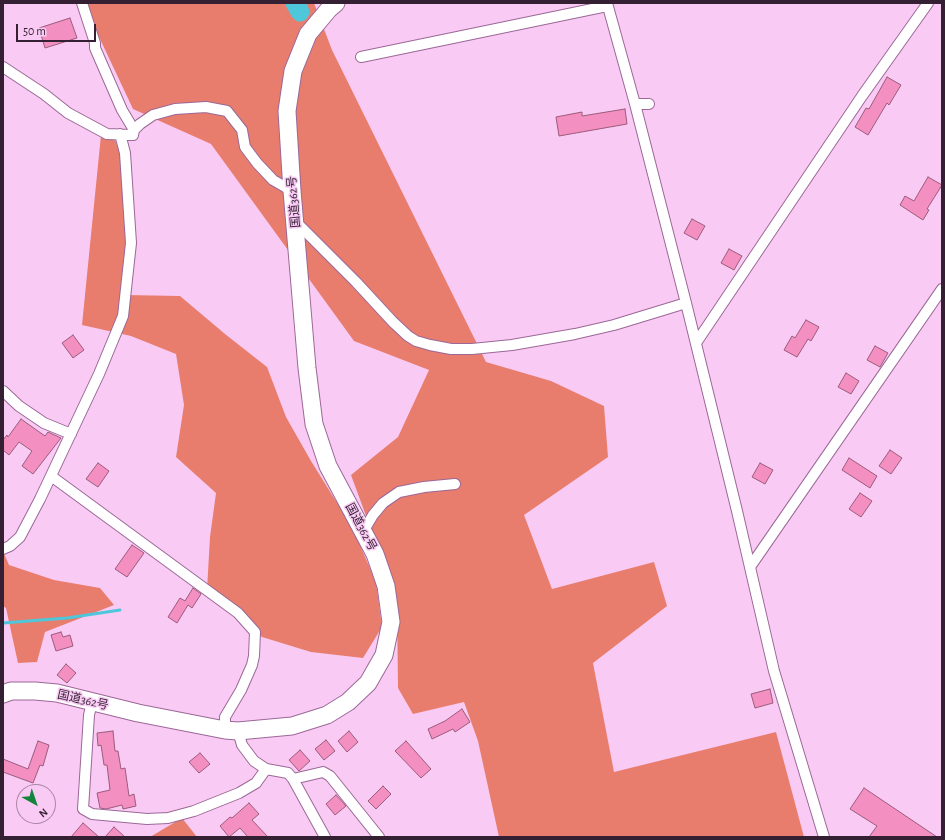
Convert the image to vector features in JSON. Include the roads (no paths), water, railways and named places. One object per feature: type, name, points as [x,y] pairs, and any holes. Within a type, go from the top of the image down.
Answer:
[{"type":"highway","name":"国道362号","points":[[3,694],[11,691],[35,691],[57,694],[138,713],[232,730],[292,726],[327,715],[348,702],[368,683],[384,655],[391,622],[386,586],[376,554],[328,466],[314,424],[307,368],[292,191],[287,111],[293,71],[308,34],[336,3]]},
{"type":"street","points":[[82,3],[95,43],[95,48],[122,110],[134,130]]},
{"type":"street","points":[[696,343],[862,96],[928,3]]},
{"type":"street","points":[[361,57],[607,4],[635,104],[686,303],[774,671],[824,837]]},
{"type":"street","points":[[3,67],[44,94],[68,113],[107,134],[133,135],[134,130],[140,124],[153,115],[175,109],[206,107],[228,111],[242,130],[246,147],[257,163],[273,180],[292,191]]},
{"type":"street","points":[[635,104],[649,104]]},
{"type":"street","points":[[3,549],[10,546],[20,537],[100,374],[123,316],[130,243],[126,153],[120,134]]},
{"type":"street","points":[[295,221],[408,336],[430,345],[451,349],[472,349],[512,345],[575,334],[614,325],[686,303]]},
{"type":"street","points":[[750,566],[942,289]]},
{"type":"street","points":[[3,391],[19,406],[44,423],[71,434]]},
{"type":"street","points":[[51,476],[238,613],[255,632],[252,665],[241,690],[225,717],[232,730],[254,761],[266,769],[288,773],[293,778],[325,837]]},
{"type":"street","points":[[364,532],[373,515],[383,503],[399,492],[424,487],[455,484]]},
{"type":"street","points":[[92,702],[89,715],[83,809],[92,814],[148,819],[168,818],[194,811],[239,793],[256,783],[266,769]]},
{"type":"street","points":[[293,778],[323,772],[330,776],[379,837]]},
{"type":"waterway","points":[[295,3],[300,12]]},
{"type":"waterway","points":[[3,623],[67,618],[120,610]]}]
